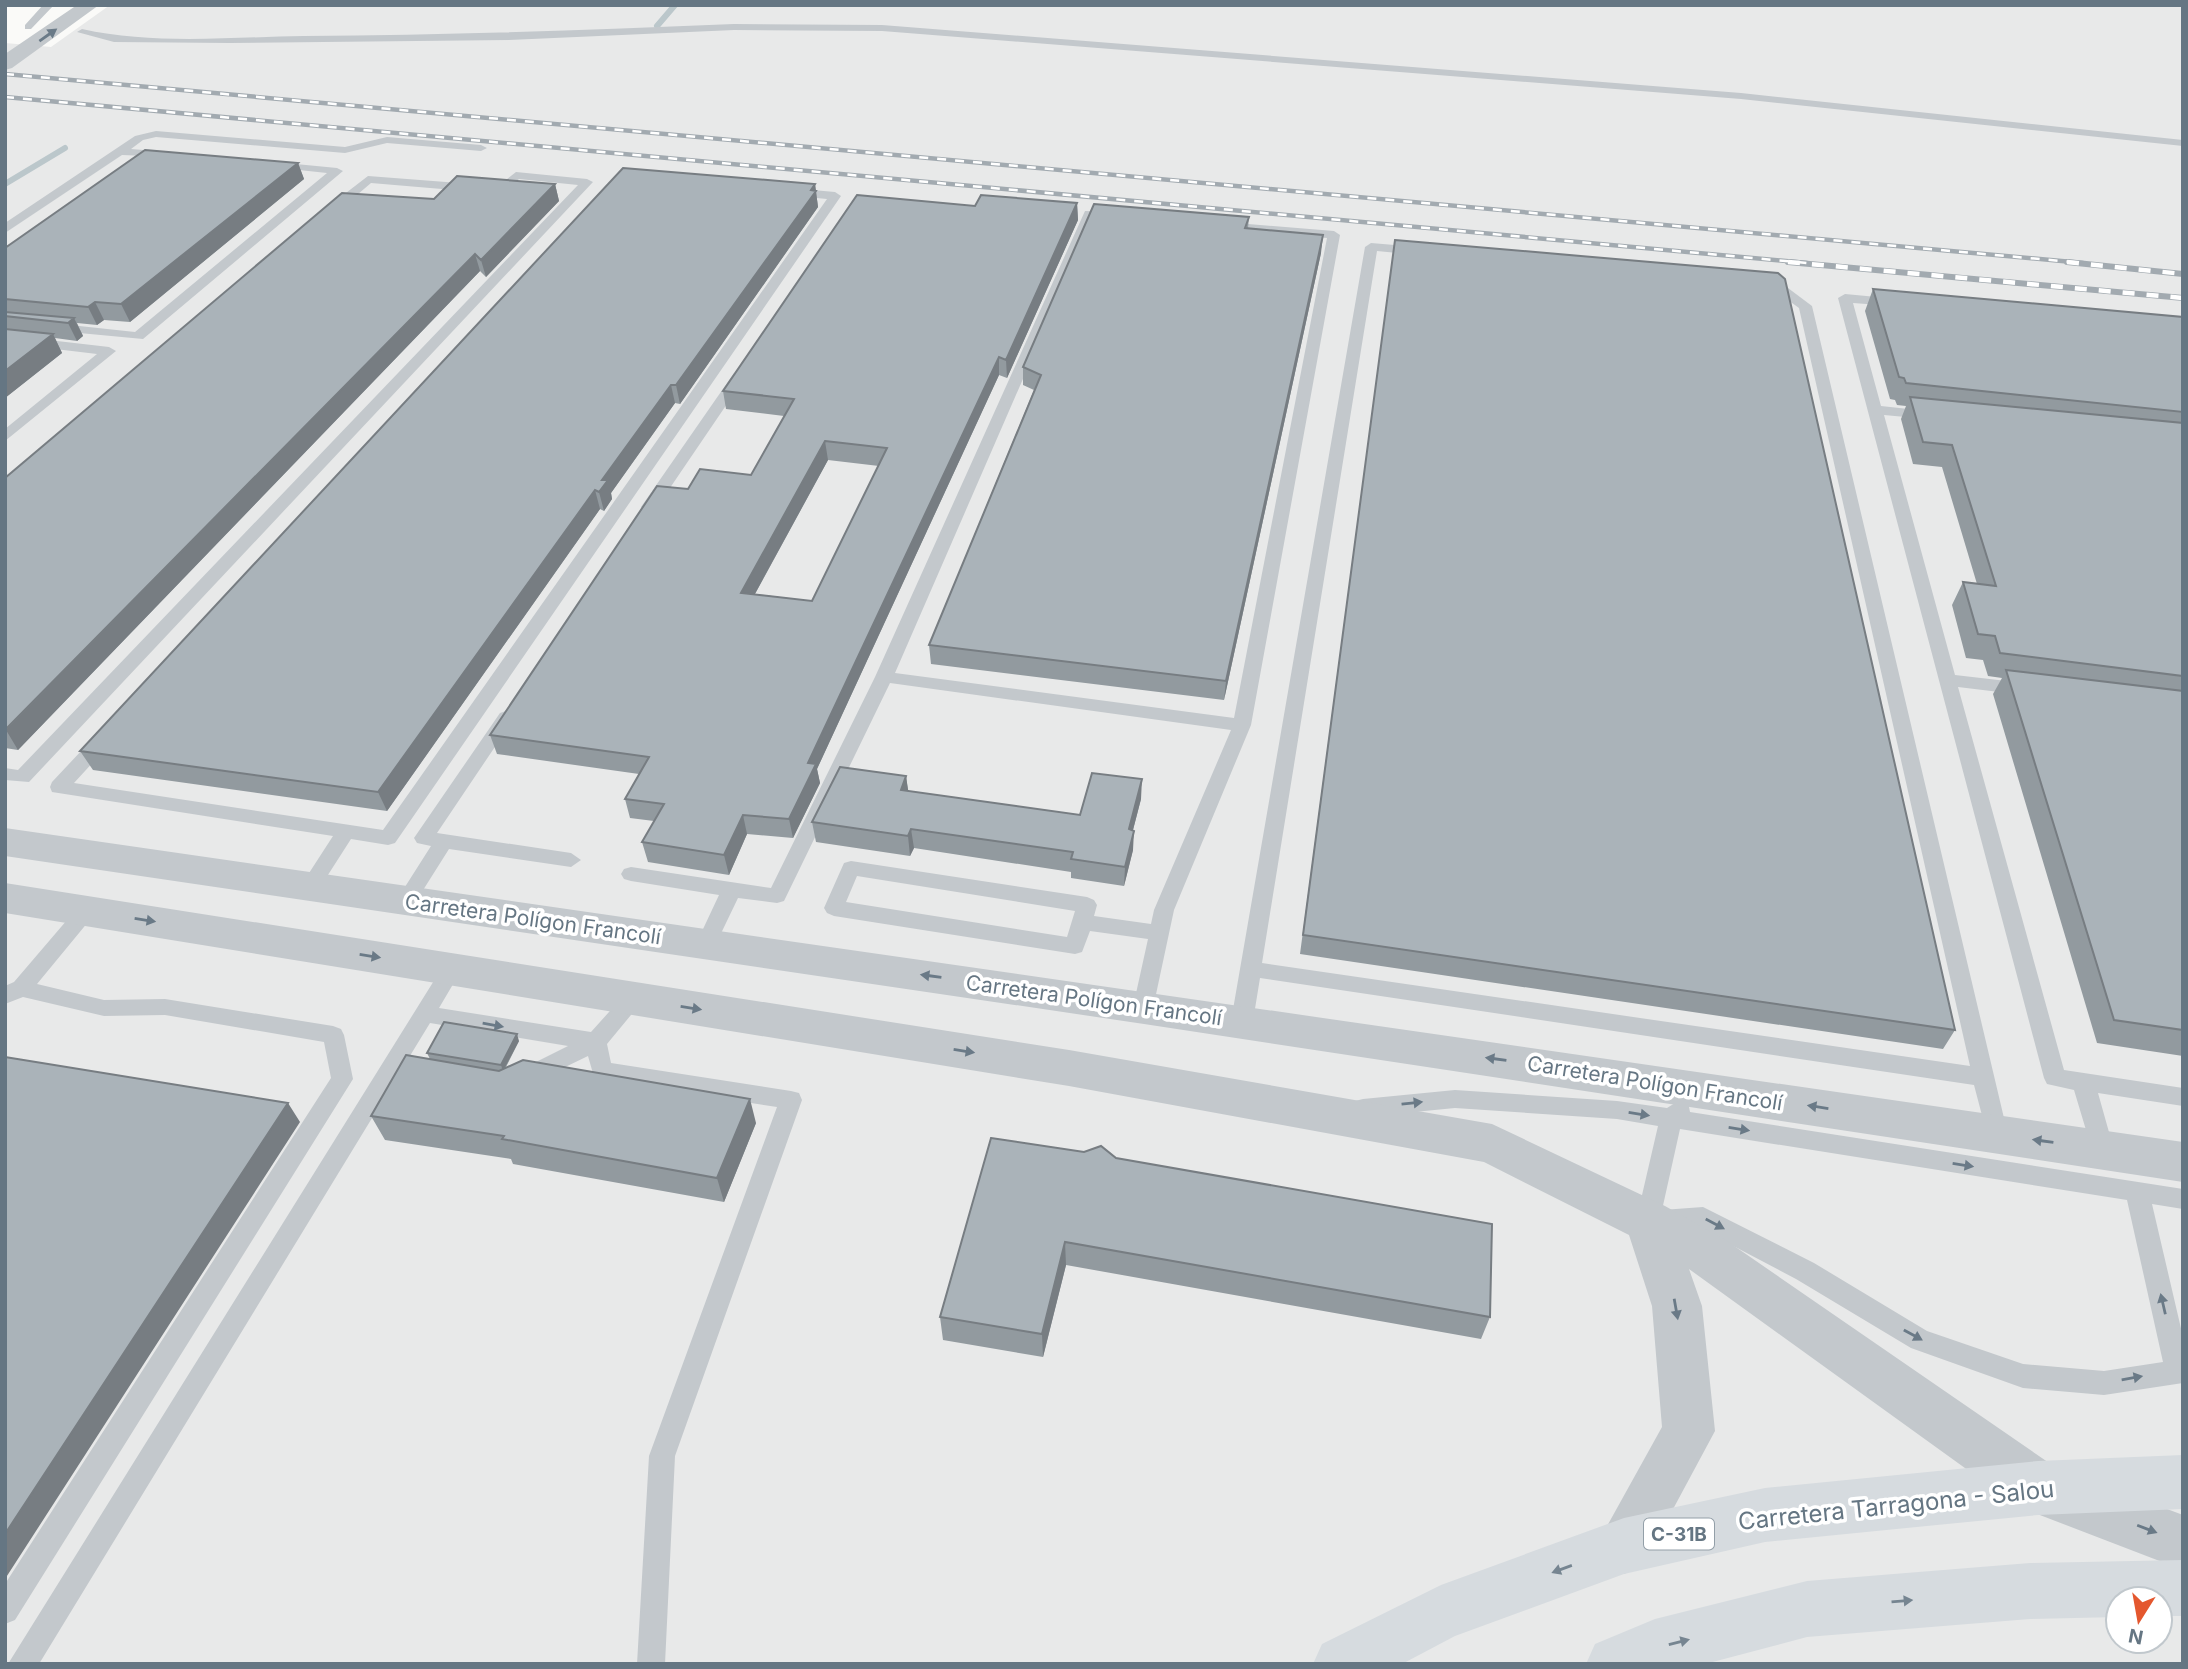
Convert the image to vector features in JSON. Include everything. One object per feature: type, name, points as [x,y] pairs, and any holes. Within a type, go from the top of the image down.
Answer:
[{"type":"main road","name":"Carretera Tarragona - Salou","points":[[1342,1664],[1441,1614],[1623,1546],[1765,1515],[2038,1488],[2183,1482]]},
{"type":"main road","points":[[1615,1664],[1655,1648],[1807,1609],[2030,1591],[2183,1588]]},
{"type":"street","points":[[5,42],[58,5]]},
{"type":"street","points":[[5,64],[90,5]]},
{"type":"street","name":"Carretera Polígon Francolí","points":[[5,842],[1242,1021],[2183,1162]]},
{"type":"street","points":[[5,898],[1069,1068],[1492,1144],[1648,1221],[1710,1256],[2038,1488],[2183,1543]]},
{"type":"street","points":[[1623,1546],[1689,1431],[1676,1306],[1648,1221]]},
{"type":"lane","points":[[28,27],[50,5]]},
{"type":"lane","points":[[82,32],[114,39],[230,40],[509,37],[734,27],[882,28],[1741,96],[2183,143]]},
{"type":"lane","points":[[5,229],[139,138],[156,134],[345,150],[387,140],[481,148]]},
{"type":"lane","points":[[120,151],[180,157]]},
{"type":"lane","points":[[131,170],[154,154]]},
{"type":"lane","points":[[5,321],[138,336],[337,171],[258,164]]},
{"type":"lane","points":[[5,774],[22,777],[587,182],[516,175],[501,190],[368,179],[325,215]]},
{"type":"lane","points":[[624,176],[835,196],[388,838],[346,831],[59,787],[624,176]]},
{"type":"lane","points":[[631,874],[777,896],[884,677],[1089,214],[1130,218]]},
{"type":"lane","points":[[1144,1007],[1164,910],[1242,725],[1334,235],[1212,225]]},
{"type":"lane","points":[[1242,1021],[1371,247],[1439,253]]},
{"type":"lane","points":[[1749,280],[1776,283],[1805,306],[1997,1135]]},
{"type":"lane","points":[[1912,304],[1845,298],[2055,1078],[2183,1097]]},
{"type":"lane","points":[[5,339],[109,351],[5,437]]},
{"type":"lane","points":[[642,517],[752,357]]},
{"type":"lane","points":[[1875,410],[1942,416]]},
{"type":"lane","points":[[884,677],[1242,725]]},
{"type":"lane","points":[[1948,680],[2045,692]]},
{"type":"lane","points":[[517,701],[424,838],[571,860]]},
{"type":"lane","points":[[310,887],[346,831]]},
{"type":"lane","points":[[406,901],[444,841]]},
{"type":"lane","points":[[851,868],[1087,905],[1082,922],[1075,946],[834,908],[851,868]]},
{"type":"lane","points":[[706,944],[732,889]]},
{"type":"lane","points":[[13,992],[86,911]]},
{"type":"lane","points":[[1082,922],[1160,933]]},
{"type":"lane","points":[[22,1664],[452,969]]},
{"type":"lane","points":[[1251,969],[1983,1077]]},
{"type":"lane","points":[[5,1610],[342,1079],[333,1035],[165,1007],[104,1008],[13,992]]},
{"type":"lane","points":[[511,1084],[596,1042],[634,998]]},
{"type":"lane","points":[[425,1014],[596,1042]]},
{"type":"lane","points":[[596,1042],[602,1071],[791,1100],[662,1456],[651,1664]]},
{"type":"lane","points":[[394,1064],[420,1068]]},
{"type":"lane","points":[[2083,1082],[2103,1150]]},
{"type":"lane","points":[[1320,1113],[1455,1099],[1617,1110],[2183,1199]]},
{"type":"lane","points":[[1773,1101],[1687,1100],[1671,1119],[1648,1221],[1703,1218],[1805,1271],[1920,1340],[2024,1376],[2104,1383],[2180,1371],[2137,1192]]},
{"type":"shaded area","points":[[110,5],[2183,5],[2183,1664],[5,1664],[5,43],[51,47]]},
{"type":"building","points":[[145,150],[298,163],[121,304],[95,302],[88,307],[5,299],[5,248]]},
{"type":"building","points":[[623,168],[815,184],[811,190],[816,191],[676,385],[671,385],[602,480],[608,480],[599,492],[595,490],[378,792],[80,751]]},
{"type":"building","points":[[457,176],[555,184],[481,260],[475,254],[5,730],[5,478],[342,193],[434,199]]},
{"type":"building","points":[[857,195],[975,206],[981,195],[1077,203],[1006,360],[999,357],[808,763],[816,764],[789,819],[743,815],[724,855],[642,842],[664,804],[625,799],[649,757],[490,735],[657,486],[688,489],[700,469],[751,475],[794,399],[723,391]],"holes":[[[825,441],[887,448],[812,601],[741,593]]]},
{"type":"building","points":[[1094,204],[1249,217],[1245,228],[1323,235],[1226,681],[929,645],[1041,375],[1023,367]]},
{"type":"building","points":[[1395,240],[1778,273],[1785,279],[1955,1030],[1303,935]]},
{"type":"building","points":[[1873,289],[2183,317],[2183,412],[1906,383],[1904,378],[1899,377]]},
{"type":"building","points":[[5,312],[74,318],[68,323],[5,316]]},
{"type":"building","points":[[5,329],[53,334],[5,371]]},
{"type":"building","points":[[1910,397],[2183,423],[2183,676],[2000,653],[1995,636],[1978,634],[1963,582],[1996,586],[1952,445],[1923,442]]},
{"type":"building","points":[[2006,670],[2183,691],[2183,1030],[2114,1020]]},
{"type":"building","points":[[840,767],[906,776],[901,790],[1080,815],[1092,773],[1142,779],[1129,829],[1134,831],[1125,867],[1071,859],[1073,852],[911,829],[908,836],[812,822]]},
{"type":"building","points":[[444,1022],[517,1034],[501,1065],[427,1053]]},
{"type":"building","points":[[406,1055],[499,1071],[523,1060],[750,1099],[717,1178],[502,1139],[504,1136],[371,1116]]},
{"type":"building","points":[[5,1057],[288,1103],[5,1534]]},
{"type":"building","points":[[991,1138],[1084,1152],[1101,1146],[1116,1158],[1492,1224],[1490,1317],[1065,1242],[1042,1334],[940,1317]]},
{"type":"waterway","points":[[657,26],[675,5]]},
{"type":"waterway","points":[[5,184],[65,148]]},
{"type":"railway","points":[[5,74],[2083,263]]},
{"type":"railway","points":[[5,97],[1807,263]]},
{"type":"railway","points":[[1788,262],[2183,298]]},
{"type":"railway","points":[[2067,262],[2183,274]]}]
